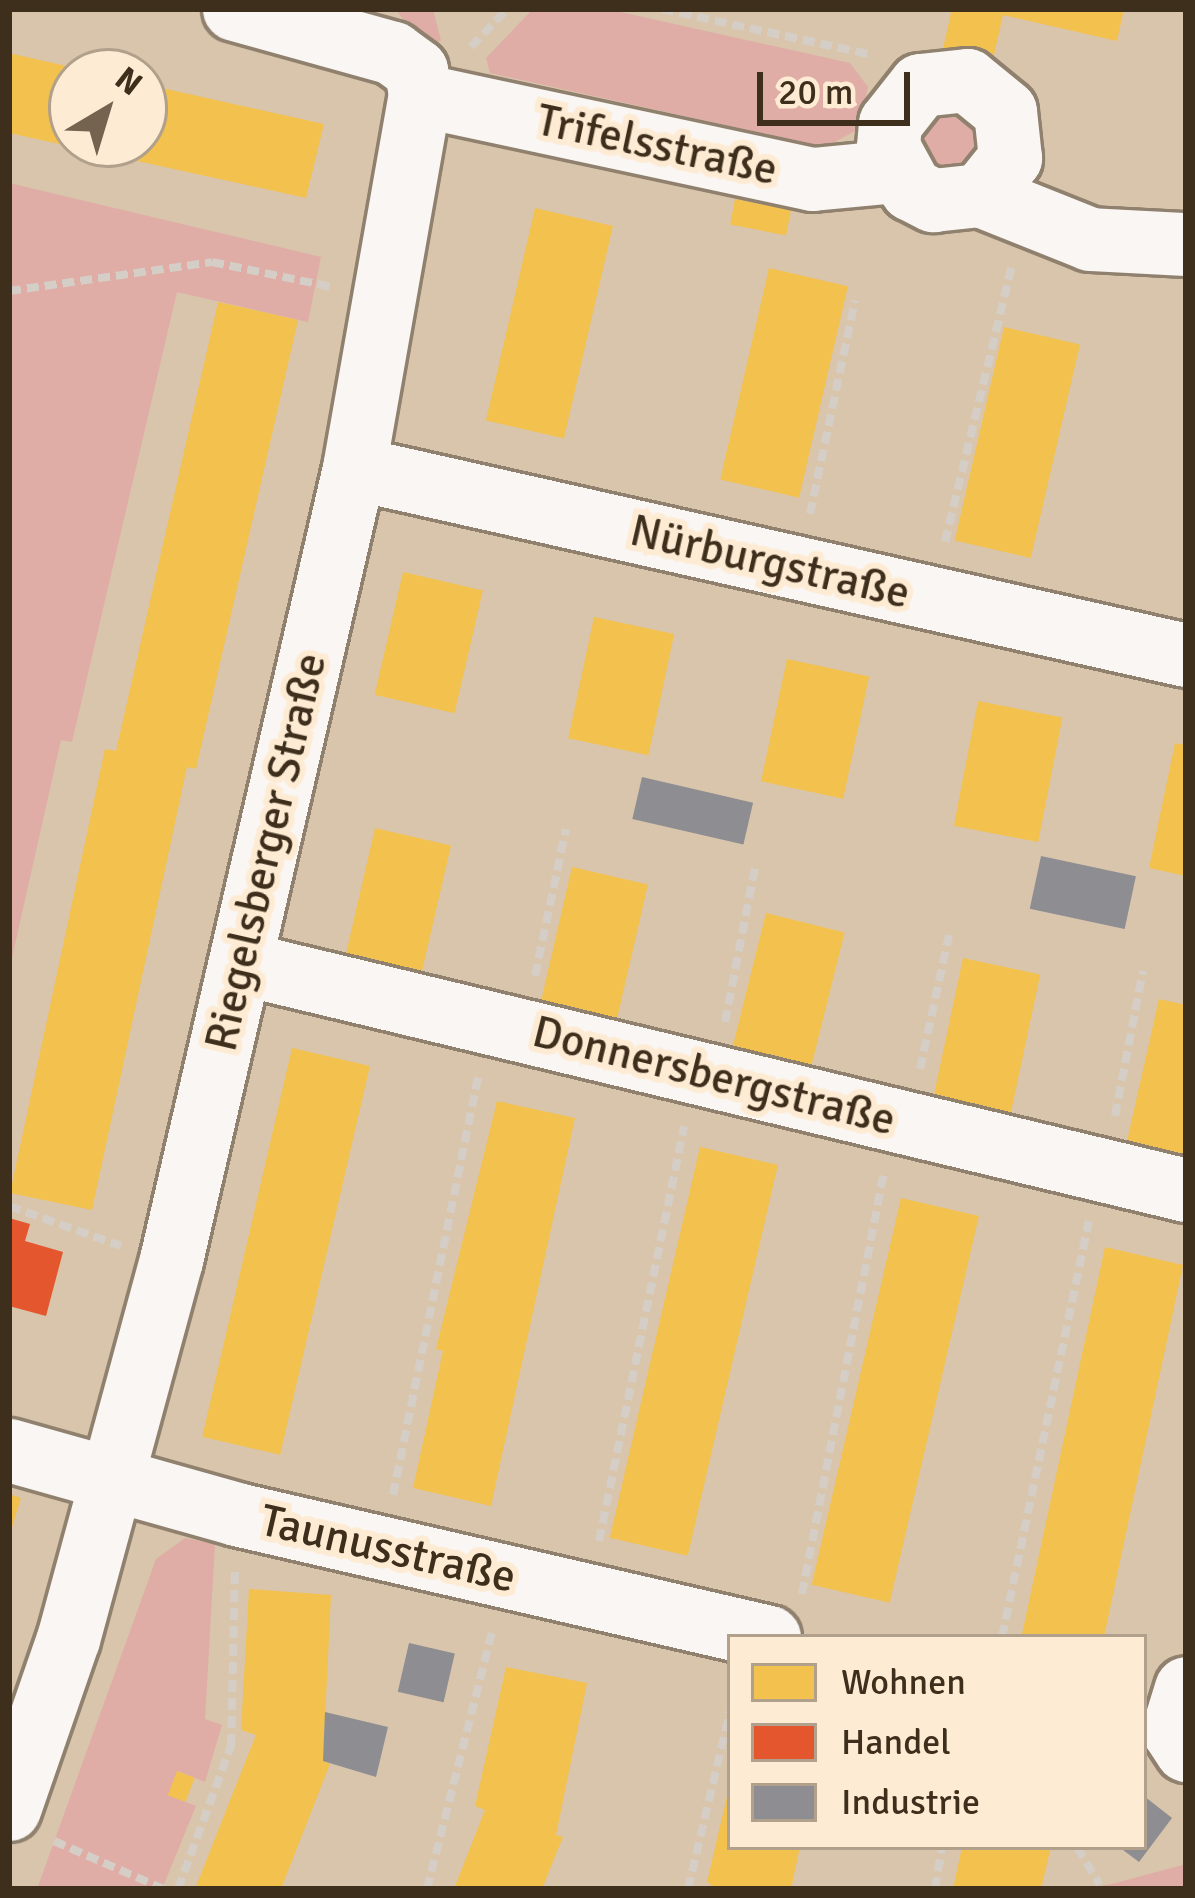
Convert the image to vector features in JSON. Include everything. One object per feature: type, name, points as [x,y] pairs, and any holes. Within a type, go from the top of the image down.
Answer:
[{"type":"street","points":[[234,9],[393,53],[416,70],[439,78]]},
{"type":"street","name":"Trifelsstraße","points":[[439,78],[812,179],[895,171]]},
{"type":"street","name":"Riegelsberger Straße","points":[[33,1826],[28,1701],[110,1480],[171,1260],[439,78]]},
{"type":"street","points":[[1001,206],[1012,134],[989,92],[944,78],[920,86],[895,112],[888,147],[895,171],[933,200],[1001,206],[1090,239],[1186,244]]},
{"type":"street","name":"Nürburgstraße","points":[[354,468],[1186,655]]},
{"type":"street","name":"Donnersbergstraße","points":[[241,963],[1186,1190]]},
{"type":"street","name":"Taunusstraße","points":[[9,1450],[236,1514],[382,1549],[587,1595],[784,1625]]},
{"type":"path","points":[[439,78],[507,9]]},
{"type":"path","points":[[662,9],[856,50],[944,78]]},
{"type":"path","points":[[932,598],[1001,206]]},
{"type":"path","points":[[9,291],[212,262],[386,298]]},
{"type":"path","points":[[798,568],[855,302]]},
{"type":"path","points":[[382,1549],[507,1027],[566,829]]},
{"type":"path","points":[[587,1595],[755,868]]},
{"type":"path","points":[[784,1625],[949,935]]},
{"type":"path","points":[[1003,1634],[1143,971]]},
{"type":"path","points":[[9,1206],[171,1260]]},
{"type":"path","points":[[178,1889],[231,1747],[236,1514]]},
{"type":"path","points":[[427,1889],[505,1576]]},
{"type":"path","points":[[688,1889],[727,1725]]},
{"type":"path","points":[[33,1826],[164,1889]]},
{"type":"path","points":[[935,1889],[942,1850]]},
{"type":"path","points":[[1079,1850],[1100,1886]]},
{"type":"shaded area","points":[[395,9],[433,9],[441,41],[423,45]]},
{"type":"shaded area","points":[[533,9],[607,9],[850,63],[868,87],[859,129],[825,147],[490,73],[486,58]]},
{"type":"shaded area","points":[[927,108],[979,111],[987,163],[923,173],[914,121]]},
{"type":"shaded area","points":[[9,183],[321,257],[308,322],[177,292],[72,742],[61,740],[9,971]]},
{"type":"shaded area","points":[[185,1538],[215,1544],[205,1719],[222,1725],[205,1782],[178,1771],[168,1795],[196,1806],[162,1889],[37,1889],[156,1559]]},
{"type":"shaded area","points":[[1186,1864],[1186,1889],[1086,1889],[1116,1883]]},
{"type":"building: Wohnen","points":[[942,9],[1124,9],[1117,41],[1003,15],[992,64],[942,53],[951,13]]},
{"type":"building: Wohnen","points":[[9,53],[48,62],[48,142],[9,133]]},
{"type":"building: Wohnen","points":[[168,89],[324,124],[306,198],[168,168]]},
{"type":"building: Wohnen","points":[[735,199],[791,210],[786,235],[730,225]]},
{"type":"building: Wohnen","points":[[535,208],[613,226],[564,438],[486,420]]},
{"type":"building: Wohnen","points":[[769,268],[848,286],[799,498],[720,479]]},
{"type":"building: Wohnen","points":[[218,302],[298,320],[196,769],[187,767],[92,1210],[10,1193],[105,749],[116,751]]},
{"type":"building: Wohnen","points":[[1004,327],[1080,345],[1031,558],[955,540]]},
{"type":"building: Wohnen","points":[[403,572],[483,590],[455,713],[375,695]]},
{"type":"building: Wohnen","points":[[594,617],[674,634],[648,755],[568,738]]},
{"type":"building: Wohnen","points":[[787,659],[869,676],[843,799],[761,781]]},
{"type":"building: Wohnen","points":[[978,701],[1062,717],[1038,842],[954,826]]},
{"type":"building: Wohnen","points":[[1175,743],[1186,745],[1186,876],[1149,868]]},
{"type":"building: Wohnen","points":[[375,828],[451,846],[419,983],[343,965]]},
{"type":"building: Wohnen","points":[[572,867],[648,885],[615,1026],[539,1008]]},
{"type":"building: Wohnen","points":[[766,913],[845,933],[810,1070],[732,1051]]},
{"type":"building: Wohnen","points":[[963,958],[1040,974],[1011,1112],[934,1096]]},
{"type":"building: Wohnen","points":[[1159,999],[1186,1005],[1186,1154],[1127,1141]]},
{"type":"building: Wohnen","points":[[292,1048],[370,1066],[280,1455],[202,1437]]},
{"type":"building: Wohnen","points":[[497,1101],[575,1118],[491,1506],[413,1488],[443,1351],[436,1349]]},
{"type":"building: Wohnen","points":[[700,1147],[778,1165],[688,1556],[610,1538]]},
{"type":"building: Wohnen","points":[[901,1198],[979,1216],[890,1603],[812,1585]]},
{"type":"building: Wohnen","points":[[1105,1247],[1183,1265],[1105,1634],[1022,1634]]},
{"type":"building: Wohnen","points":[[9,1494],[21,1498],[10,1534],[9,1534]]},
{"type":"building: Wohnen","points":[[249,1589],[331,1595],[323,1761],[330,1764],[281,1889],[195,1889],[256,1735],[241,1730]]},
{"type":"building: Wohnen","points":[[506,1667],[587,1683],[556,1835],[563,1837],[542,1889],[454,1889],[485,1810],[475,1806]]},
{"type":"building: Wohnen","points":[[177,1771],[195,1778],[185,1802],[168,1795]]},
{"type":"building: Wohnen","points":[[727,1796],[727,1850],[799,1850],[791,1889],[716,1889],[707,1882]]},
{"type":"building: Wohnen","points":[[961,1850],[1050,1850],[1041,1889],[953,1889]]},
{"type":"building: Handel","points":[[9,1218],[30,1224],[25,1241],[63,1252],[46,1316],[9,1306]]},
{"type":"building: Industrie","points":[[642,777],[753,803],[743,845],[632,819]]},
{"type":"building: Industrie","points":[[1041,856],[1136,876],[1125,929],[1030,909]]},
{"type":"building: Industrie","points":[[409,1643],[455,1654],[444,1702],[398,1692]]},
{"type":"building: Industrie","points":[[325,1712],[388,1727],[376,1777],[323,1761]]},
{"type":"building: Industrie","points":[[1147,1798],[1172,1818],[1139,1862],[1123,1850],[1147,1850]]}]
